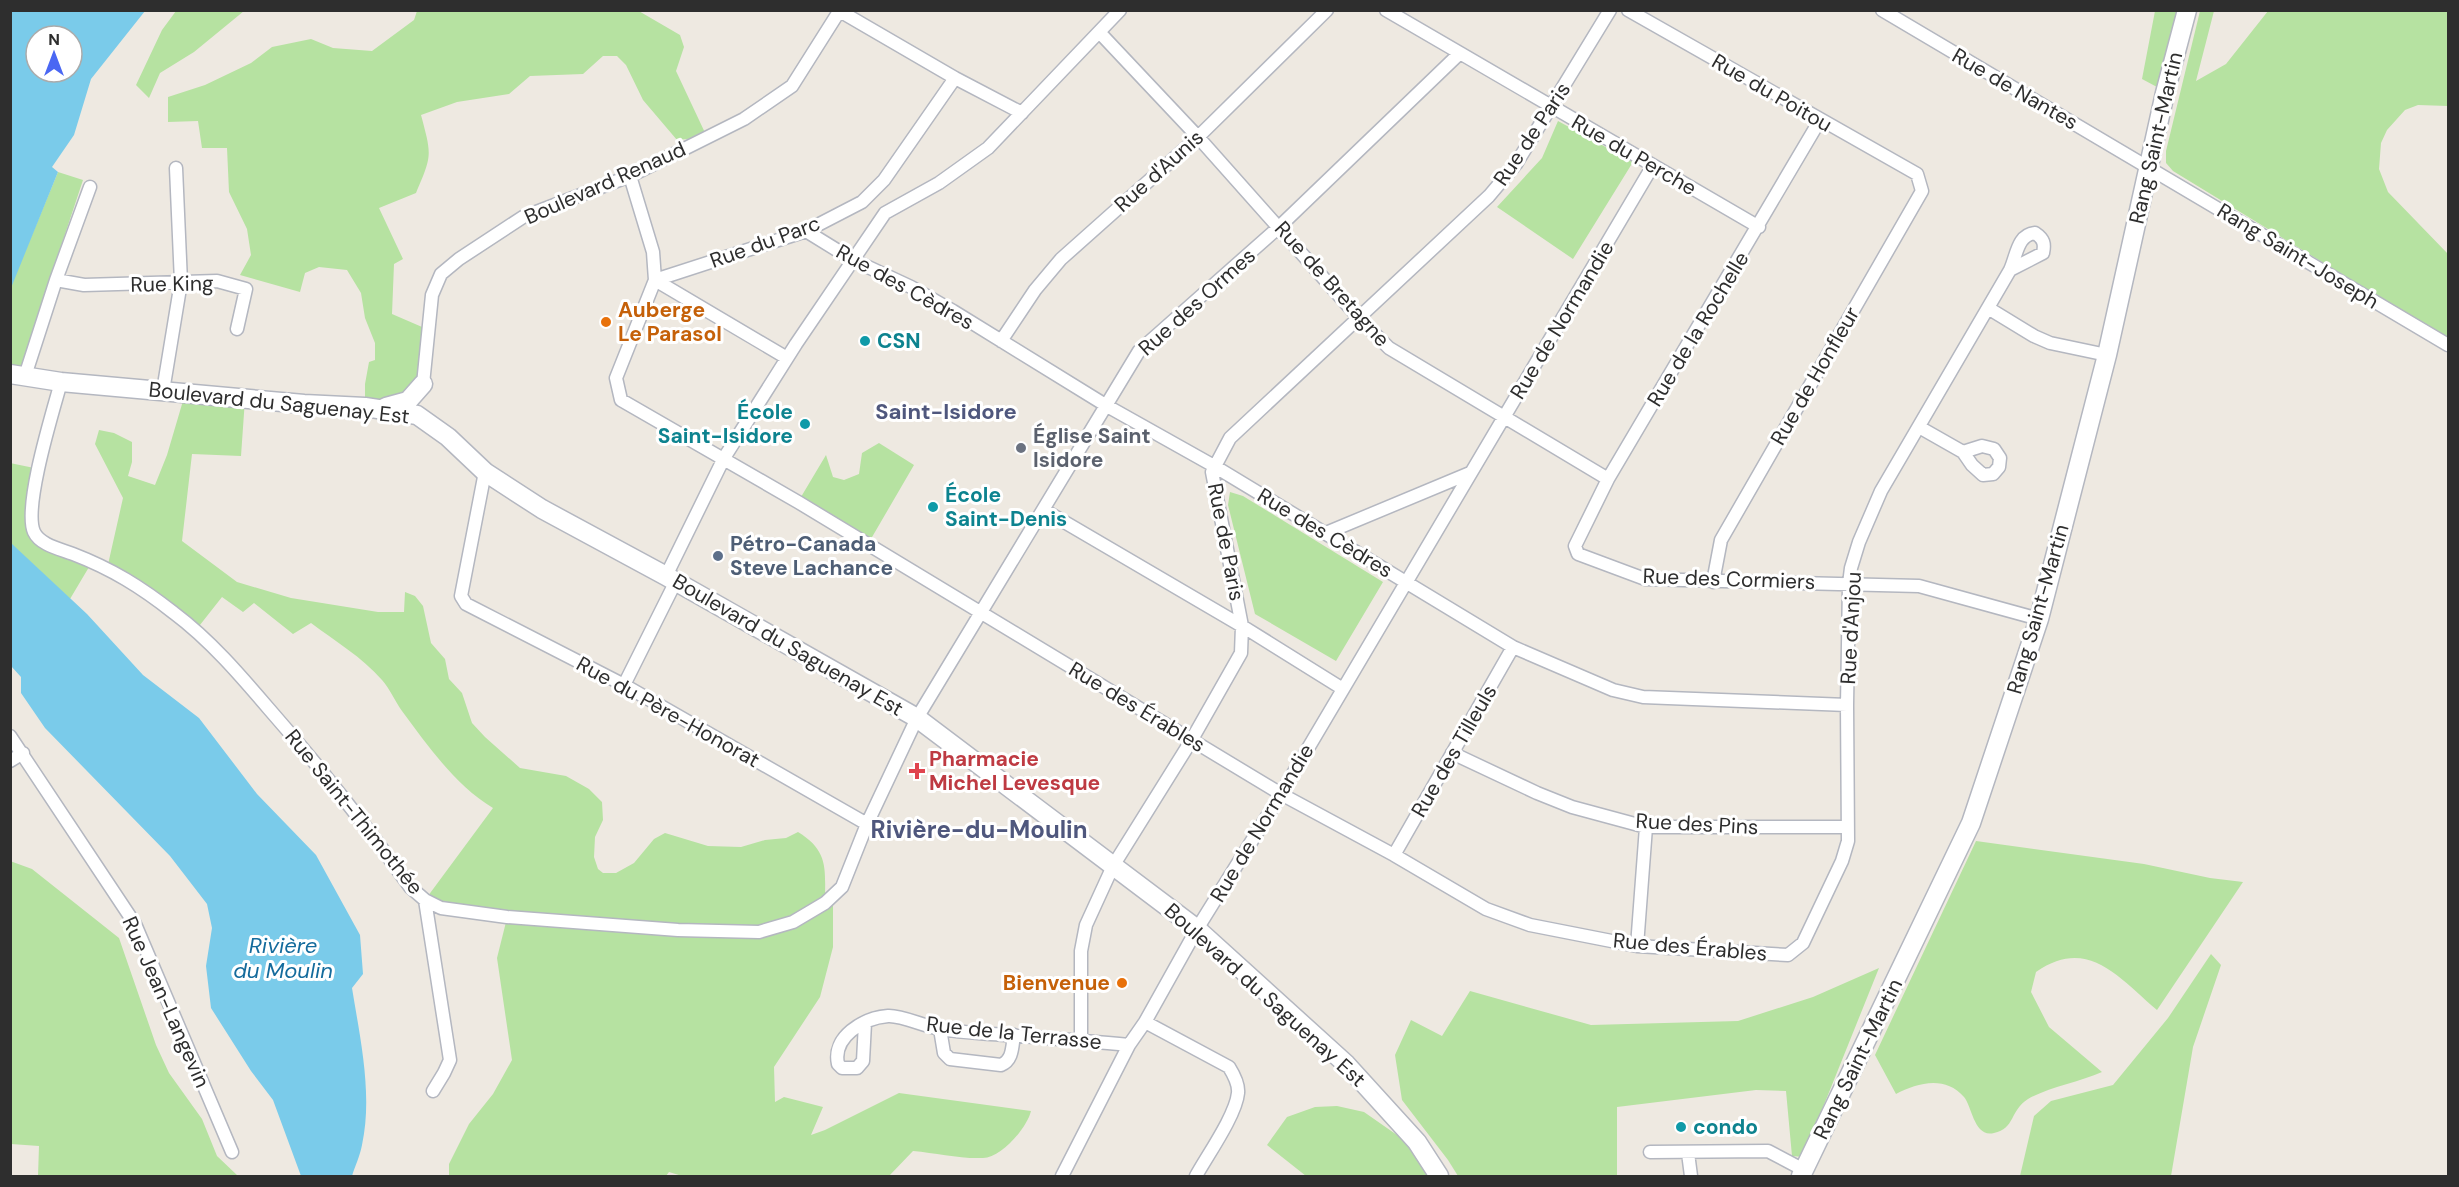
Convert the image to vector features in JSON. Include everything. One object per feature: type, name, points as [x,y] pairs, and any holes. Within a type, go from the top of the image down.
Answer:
[{"type":"main road","name":"Rang Saint-Martin","points":[[1802,1173],[1971,823],[2039,620],[2108,355],[2148,167],[2187,10]]},
{"type":"main road","name":"Boulevard du Saguenay Est","points":[[18,375],[61,382],[164,392],[365,407],[417,415],[448,437],[485,472],[542,508],[671,578],[917,718],[1197,929],[1347,1064],[1417,1142],[1439,1176]]},
{"type":"main road","points":[[365,407],[388,407],[408,401],[423,384]]},
{"type":"main road","points":[[423,384],[424,406],[431,421],[448,437]]},
{"type":"street","points":[[624,685],[724,458],[787,358],[885,213],[939,183],[988,148],[1120,10]]},
{"type":"street","name":"Rue d'Aunis","points":[[1001,341],[1035,291],[1061,259],[1198,137],[1327,10]]},
{"type":"street","name":"Rue du Perche","points":[[1386,10],[1652,167],[1759,227]]},
{"type":"street","name":"Rue de Paris","points":[[1081,1041],[1080,978],[1086,925],[1113,866],[1191,741],[1241,653],[1242,626],[1212,472],[1214,466],[1230,438],[1489,196],[1516,164],[1610,10]]},
{"type":"street","name":"Rue du Poitou","points":[[1628,10],[1917,174]]},
{"type":"street","name":"Rue de Nantes","points":[[1882,10],[2148,167]]},
{"type":"street","points":[[839,11],[955,78],[1022,113]]},
{"type":"street","name":"Boulevard Renaud","points":[[423,384],[432,295],[441,274],[459,259],[522,217],[630,176],[744,119],[792,86],[839,11]]},
{"type":"street","name":"Rue de Bretagne","points":[[1100,33],[1198,137],[1359,318],[1389,348],[1608,479]]},
{"type":"street","name":"Rue des Ormes","points":[[917,718],[1139,351],[1279,227],[1459,54]]},
{"type":"street","name":"Rue du Parc","points":[[655,280],[806,231],[862,202],[884,180],[955,78]]},
{"type":"street","name":"Rue de la Rochelle","points":[[1579,540],[1608,479],[1759,227],[1820,120]]},
{"type":"street","name":"Rue de Normandie","points":[[1062,1176],[1129,1045],[1145,1022],[1197,929],[1281,794],[1652,167]]},
{"type":"street","name":"Rang Saint-Joseph","points":[[2148,167],[2448,345]]},
{"type":"street","points":[[164,392],[181,282],[176,168]]},
{"type":"street","name":"Rue de Honfleur","points":[[1713,582],[1720,540],[1922,191],[1917,174]]},
{"type":"street","points":[[630,176],[653,252],[655,280],[787,358]]},
{"type":"street","points":[[18,375],[90,187]]},
{"type":"street","name":"Rue des Cèdres","points":[[806,231],[853,260],[911,287],[1107,406],[1214,466],[1513,647],[1613,690],[1643,697],[1847,705]]},
{"type":"street","name":"Rue d'Anjou","points":[[1803,944],[1842,861],[1848,841],[1849,584],[1859,542],[1881,491],[2010,270]]},
{"type":"street","name":"Rue King","points":[[56,280],[84,285],[217,281],[246,289],[237,329]]},
{"type":"street","name":"Rue des Érables","points":[[655,280],[616,378],[621,400],[724,458],[1281,794],[1395,855],[1486,909],[1530,925],[1637,946],[1788,955],[1803,944]]},
{"type":"street","points":[[1988,308],[2050,343],[2108,355]]},
{"type":"street","name":"Rue Saint-Thimothée","points":[[61,382],[44,441],[39,469],[31,520],[35,534],[44,543],[92,562],[138,585],[196,630],[327,775],[410,887],[425,900],[441,908],[507,917],[678,930],[759,932],[793,922],[825,903],[842,887],[867,824],[917,718]]},
{"type":"street","points":[[1919,426],[1963,453]]},
{"type":"street","name":"Rue du Père-Honorat","points":[[485,472],[461,596],[466,604],[624,685],[867,824]]},
{"type":"street","points":[[1326,534],[1470,473]]},
{"type":"street","points":[[1044,510],[1242,626],[1343,689]]},
{"type":"street","name":"Rue des Cormiers","points":[[1579,540],[1575,546],[1578,554],[1611,569],[1645,579],[1919,586],[2039,620]]},
{"type":"street","name":"Rue des Tilleuls","points":[[1395,855],[1513,647]]},
{"type":"street","name":"Rue Jean-Langevin","points":[[10,736],[135,924],[232,1152]]},
{"type":"street","points":[[10,761],[23,753]]},
{"type":"street","name":"Rue des Pins","points":[[1452,753],[1572,807],[1646,827],[1848,827]]},
{"type":"street","points":[[1637,946],[1646,827]]},
{"type":"street","points":[[425,900],[450,1060],[433,1091]]},
{"type":"street","name":"Rue de la Terrasse","points":[[864,1023],[889,1016],[940,1029],[1129,1045]]},
{"type":"street","points":[[1145,1022],[1229,1067],[1236,1078],[1238,1092],[1234,1108],[1196,1176]]},
{"type":"street","points":[[940,1029],[944,1053],[950,1059],[1001,1065],[1007,1062],[1011,1055],[1014,1035]]},
{"type":"street","points":[[1650,1152],[1768,1151],[1802,1173]]},
{"type":"street","points":[[1688,1153],[1690,1176]]},
{"type":"green space","points":[[637,10],[680,35],[684,47],[676,71],[707,137],[677,140],[643,100],[626,65],[617,56],[603,56],[583,74],[530,76],[509,94],[457,102],[421,115],[429,155],[416,193],[379,208],[403,259],[394,264],[392,314],[429,330],[417,415],[365,407],[365,384],[369,362],[375,360],[375,343],[365,318],[361,293],[347,270],[319,267],[305,273],[300,292],[240,275],[251,255],[247,229],[229,192],[227,148],[202,148],[198,121],[168,122],[168,97],[205,85],[251,63],[272,47],[311,39],[333,48],[372,51],[414,20],[417,11]]},
{"type":"green space","points":[[176,11],[244,11],[194,52],[160,73],[149,98],[136,85],[162,30]]},
{"type":"green space","points":[[2155,11],[2177,11],[2157,87],[2142,79]]},
{"type":"green space","points":[[2200,11],[2214,11],[2196,81],[2226,64],[2268,11],[2448,11],[2448,106],[2418,105],[2405,110],[2387,130],[2381,143],[2379,169],[2388,192],[2448,254],[2448,339],[2173,171],[2166,163],[2166,151]]},
{"type":"green space","points":[[1558,121],[1633,162],[1573,259],[1497,207],[1542,158]]},
{"type":"green space","points":[[58,172],[83,180],[20,370],[11,368],[10,288]]},
{"type":"green space","points":[[185,394],[245,399],[241,456],[192,454],[182,541],[237,582],[291,598],[378,612],[404,612],[405,592],[415,596],[423,606],[431,643],[445,659],[449,679],[462,693],[472,723],[520,768],[566,776],[589,789],[602,802],[603,820],[595,837],[594,857],[598,869],[603,873],[616,873],[634,863],[654,839],[665,833],[708,846],[741,847],[765,840],[786,838],[798,832],[815,846],[825,870],[825,902],[833,906],[833,947],[820,997],[774,1067],[775,1102],[784,1097],[823,1107],[811,1135],[899,1093],[1031,1111],[1024,1126],[1012,1141],[998,1153],[983,1158],[913,1151],[889,1176],[682,1176],[669,1172],[666,1176],[449,1176],[449,1164],[469,1124],[493,1094],[512,1060],[497,958],[507,918],[425,900],[493,808],[466,788],[443,764],[374,672],[311,623],[293,634],[254,603],[243,612],[222,597],[196,630],[107,569],[123,498],[95,444],[99,430],[114,433],[132,442],[132,462],[128,476],[155,485],[167,455]]},
{"type":"green space","points":[[879,443],[914,465],[868,544],[798,502],[826,455],[833,477],[844,480],[859,474],[862,453]]},
{"type":"green space","points":[[10,463],[39,469],[35,534],[92,562],[70,599],[11,544]]},
{"type":"green space","points":[[1230,492],[1243,496],[1383,582],[1336,661],[1255,614],[1228,505]]},
{"type":"green space","points":[[1976,841],[2144,864],[2210,878],[2243,882],[2157,1010],[2115,974],[2087,960],[2071,958],[2055,962],[2036,972],[2031,992],[2049,1027],[2102,1072],[2028,1099],[2018,1108],[2006,1128],[1994,1133],[1982,1131],[1974,1120],[1964,1097],[1948,1086],[1940,1083],[1922,1084],[1896,1094],[1875,1055]]},
{"type":"green space","points":[[10,861],[32,869],[119,938],[156,1045],[169,1073],[202,1119],[217,1156],[238,1176],[38,1176],[39,1146],[11,1144]]},
{"type":"green space","points":[[2211,954],[2221,965],[2193,1047],[2171,1176],[2020,1176],[2034,1116],[2051,1101],[2113,1085],[2168,1018]]},
{"type":"green space","points":[[1879,968],[1803,1157],[1792,1156],[1786,1091],[1756,1090],[1617,1107],[1617,1176],[1458,1176],[1402,1100],[1395,1055],[1411,1020],[1442,1036],[1470,991],[1591,1025],[1738,1021],[1813,997]]},
{"type":"green space","points":[[1337,1106],[1364,1112],[1407,1142],[1429,1176],[1306,1176],[1267,1145],[1287,1117],[1315,1107]]},
{"type":"water","points":[[11,10],[145,11],[91,79],[74,135],[52,167],[58,172],[11,288]]},
{"type":"water","name":"Rivière du Moulin","points":[[11,543],[87,614],[143,675],[199,718],[257,794],[316,855],[360,935],[363,974],[352,988],[362,1046],[366,1106],[362,1145],[352,1176],[301,1176],[273,1100],[251,1071],[211,1008],[206,966],[212,928],[207,904],[170,856],[45,728],[21,693],[21,677],[11,666]]},
{"type":"place","name":"Auberge Le Parasol","points":[[606,322]]},
{"type":"place","name":"CSN","points":[[865,341]]},
{"type":"place","name":"École Saint-Isidore","points":[[805,424]]},
{"type":"place","name":"Église Saint Isidore","points":[[1021,448]]},
{"type":"place","name":"École Saint-Denis","points":[[933,507]]},
{"type":"place","name":"Pétro-Canada Steve Lachance","points":[[718,556]]},
{"type":"place","name":"Pharmacie Michel Levesque","points":[[917,771]]},
{"type":"place","name":"Bienvenue","points":[[1122,983]]},
{"type":"place","name":"condo","points":[[1681,1127]]},
{"type":"district","name":"Saint-Isidore","points":[[946,411]]},
{"type":"district","name":"Rivière-du-Moulin","points":[[979,829]]}]
